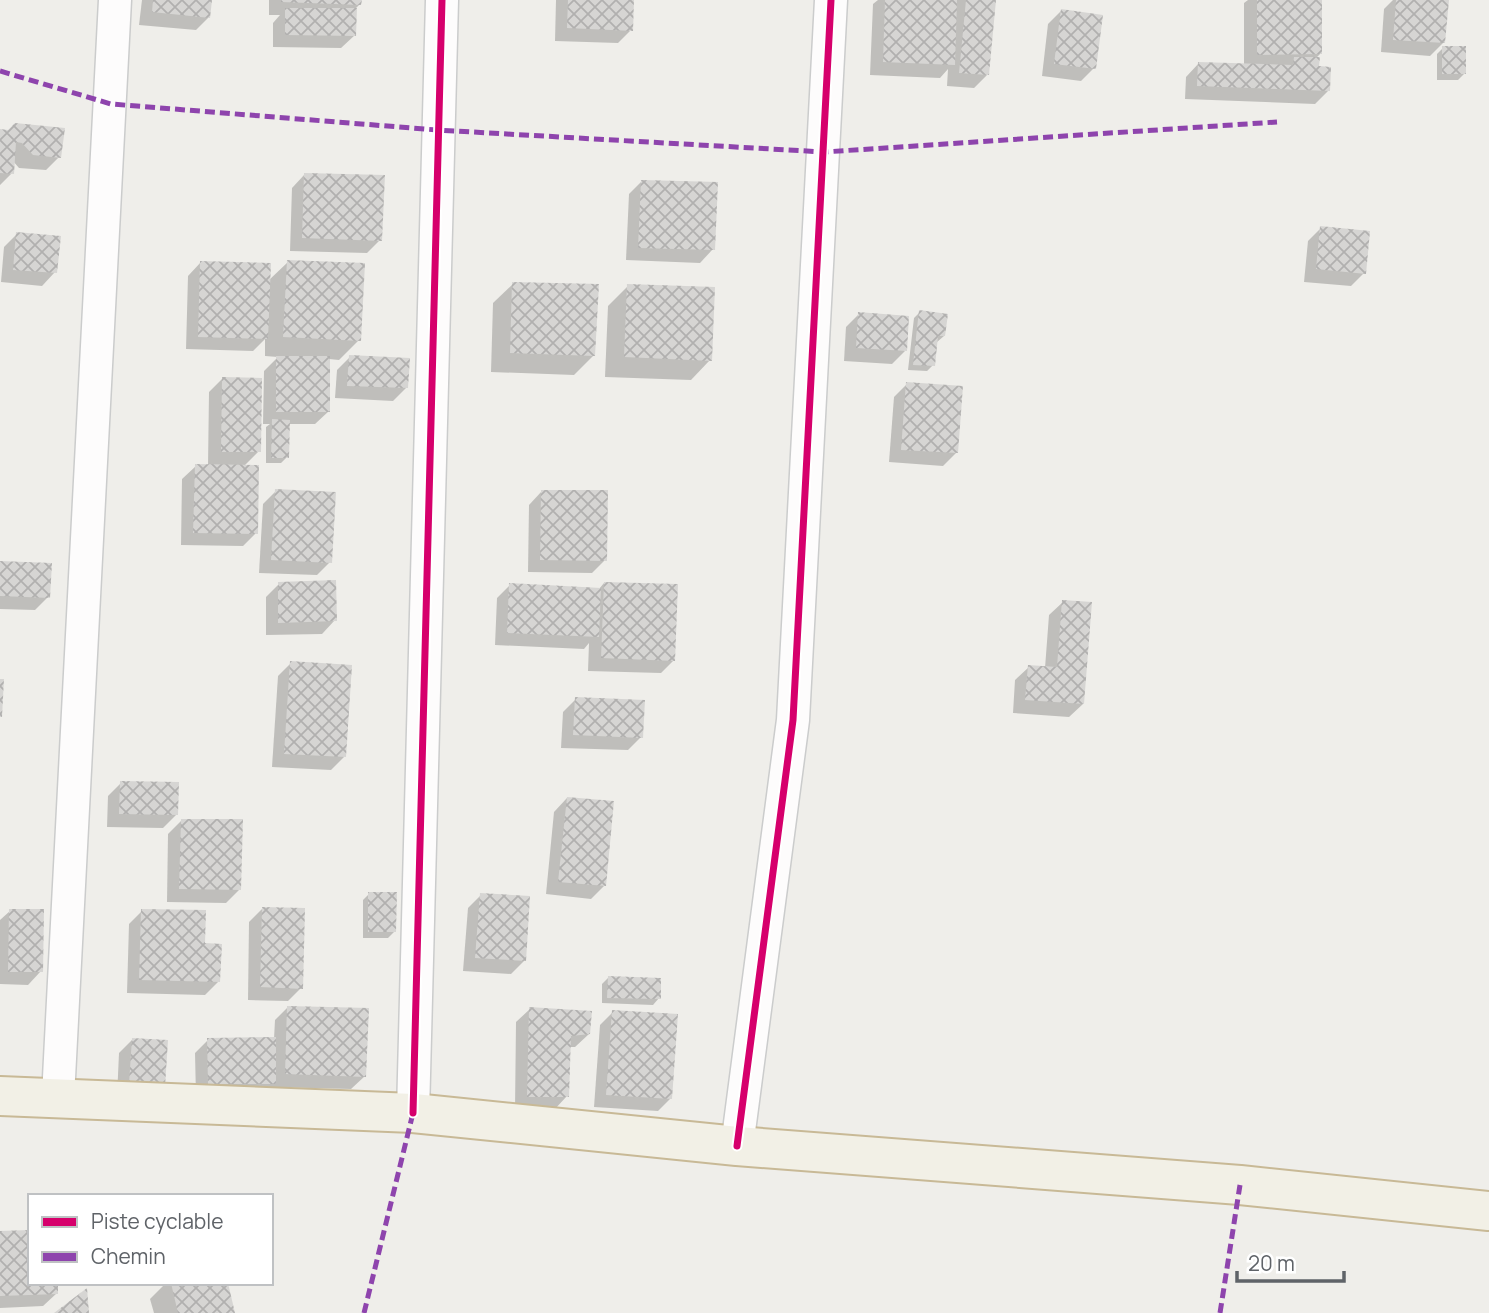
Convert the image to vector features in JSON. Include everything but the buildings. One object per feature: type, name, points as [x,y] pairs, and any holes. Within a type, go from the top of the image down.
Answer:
[{"type":"highway","points":[[0,1096],[413,1113],[737,1146],[1240,1185],[1489,1211]]},
{"type":"street","points":[[58,1097],[115,0]]},
{"type":"street","points":[[413,1113],[442,0]]},
{"type":"street","points":[[737,1146],[793,720],[831,0]]},
{"type":"marked path","points":[[0,71],[111,104],[437,130],[824,152],[1277,122]]},
{"type":"marked path","points":[[364,1313],[413,1113]]},
{"type":"marked path","points":[[1220,1313],[1240,1185]]},
{"type":"cycle path","points":[[413,1113],[442,0]]},
{"type":"cycle path","points":[[737,1146],[793,720],[831,0]]}]
